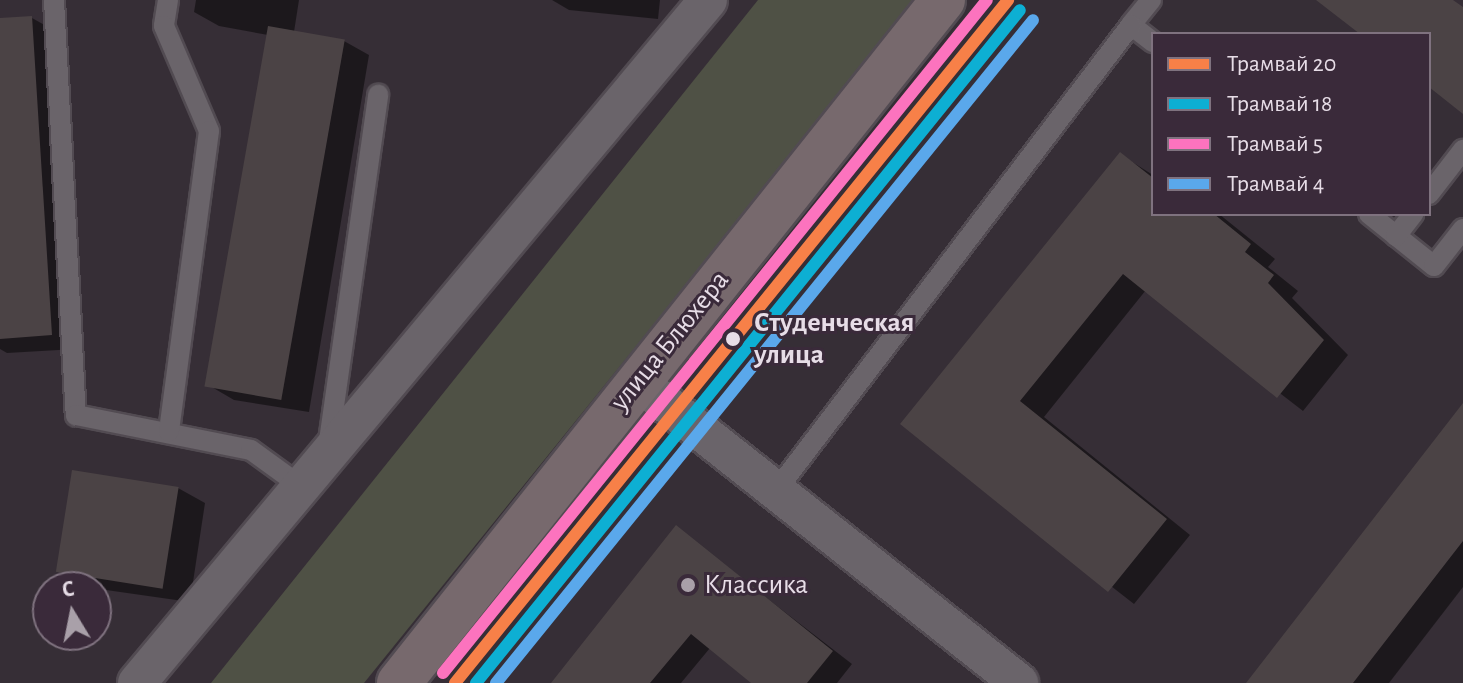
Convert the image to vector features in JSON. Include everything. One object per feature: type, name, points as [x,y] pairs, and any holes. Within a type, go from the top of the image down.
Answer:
[{"type":"main road","name":"улица Блюхера","points":[[399,683],[943,0]]},
{"type":"street","points":[[137,683],[708,0]]},
{"type":"street","points":[[637,381],[1019,683]]},
{"type":"lane","points":[[54,0],[76,415],[169,431],[251,450],[302,487]]},
{"type":"lane","points":[[168,0],[164,26],[209,131],[169,431]]},
{"type":"lane","points":[[775,492],[1151,0]]},
{"type":"lane","points":[[1131,25],[1151,40]]},
{"type":"lane","points":[[326,457],[378,95]]},
{"type":"lane","points":[[1431,191],[1463,150]]},
{"type":"lane","points":[[1371,216],[1434,266],[1463,229]]},
{"type":"lane","points":[[1396,236],[1411,216]]},
{"type":"shaded area","points":[[758,0],[916,0],[364,683],[211,683]]},
{"type":"building","points":[[1316,0],[1453,0],[1463,7],[1463,114],[1431,89],[1431,32],[1357,32]]},
{"type":"building","points":[[32,16],[52,335],[0,339],[0,18]]},
{"type":"building","points":[[268,26],[345,40],[281,400],[204,386]]},
{"type":"building","points":[[1120,152],[1151,176],[1151,216],[1216,216],[1251,244],[1245,252],[1274,275],[1268,283],[1324,340],[1277,398],[1123,274],[1020,401],[1167,519],[1108,592],[900,424]]},
{"type":"building","points":[[1463,403],[1463,541],[1353,683],[1246,683]]},
{"type":"building","points":[[72,470],[179,487],[163,589],[112,581],[112,571],[56,571]]},
{"type":"building","points":[[676,525],[833,651],[807,683],[751,683],[691,634],[650,683],[551,683]]},
{"type":"tram line","name":"5","points":[[443,673],[987,0]]},
{"type":"tram line","name":"20","points":[[455,683],[1008,0]]},
{"type":"tram line","name":"18","points":[[476,683],[1020,10]]},
{"type":"tram line","name":"4","points":[[496,683],[1033,20]]},
{"type":"place","name":"Студенческая улица","points":[[733,339]]},
{"type":"place","name":"Классика","points":[[688,585]]}]
